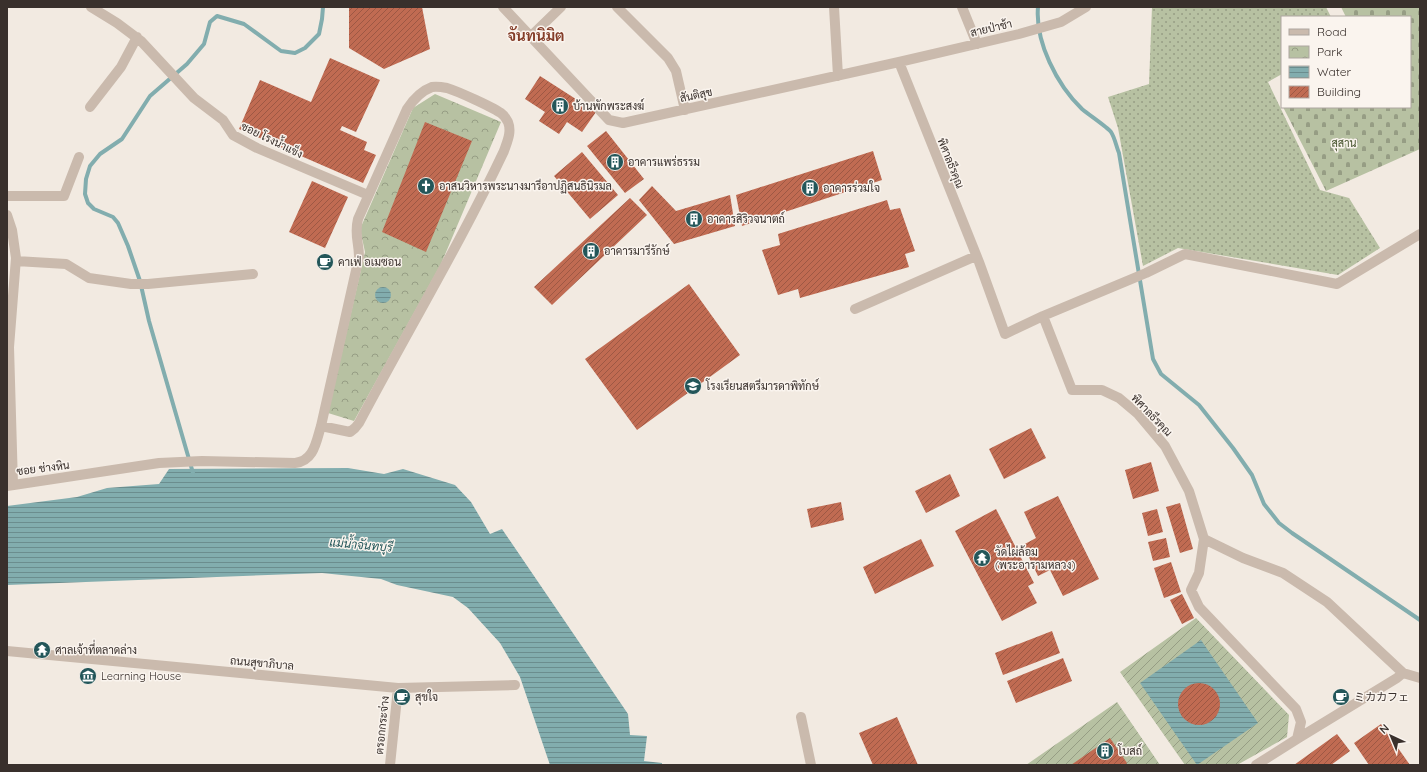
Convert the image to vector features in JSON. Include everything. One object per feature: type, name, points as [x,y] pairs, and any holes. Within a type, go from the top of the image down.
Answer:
[{"type":"street","name":"ซอย โรงน้ำแข็ง","points":[[91,7],[117,23],[153,52],[179,83],[194,98],[218,115],[229,130],[239,139],[265,152],[368,195]]},
{"type":"street","name":"สันติสุข","points":[[503,7],[530,38],[610,120],[622,123],[899,62]]},
{"type":"street","points":[[530,38],[561,7]]},
{"type":"street","points":[[617,7],[668,58],[676,71],[685,110]]},
{"type":"street","points":[[834,7],[838,76]]},
{"type":"street","points":[[962,7],[977,44]]},
{"type":"street","name":"สายป่าช้า","points":[[899,62],[1019,34],[1061,22],[1086,7]]},
{"type":"street","points":[[90,107],[121,67],[136,37]]},
{"type":"street","name":"พิศาลธีรคุณ","points":[[899,62],[976,256],[1005,337],[1043,316],[1072,390],[1102,390],[1119,398],[1138,414],[1165,446],[1189,491],[1204,539],[1199,573],[1191,590],[1196,602],[1199,607],[1296,709],[1300,722],[1297,739]]},
{"type":"street","name":"ซอย ช่างหิน","points":[[7,215],[12,230],[16,261],[9,347],[10,485],[159,463],[301,462],[310,456],[314,450],[321,426],[359,257],[356,228],[358,219],[407,109],[416,97],[432,87],[439,86],[448,88],[495,110],[505,117],[510,128],[508,139],[496,169],[357,426],[352,431],[347,432],[321,426]]},
{"type":"street","points":[[7,196],[64,196],[79,157]]},
{"type":"street","points":[[1043,316],[1146,273],[1185,254],[1337,284],[1420,234]]},
{"type":"street","points":[[855,309],[976,256]]},
{"type":"street","points":[[16,261],[66,264],[89,278],[131,284],[148,284],[253,274]]},
{"type":"street","points":[[1204,539],[1243,558],[1283,573],[1327,602],[1403,673],[1420,678]]},
{"type":"street","name":"ถนนสุขาภิบาล","points":[[7,651],[398,688],[515,685]]},
{"type":"street","points":[[1256,765],[1403,673]]},
{"type":"street","name":"ตรอกกระจ่าง","points":[[390,765],[398,688]]},
{"type":"street","points":[[801,717],[811,765]]},
{"type":"green space","points":[[1152,7],[1326,7],[1330,16],[1281,16],[1281,75],[1268,82],[1320,190],[1349,198],[1380,248],[1338,275],[1178,248],[1143,266],[1118,128],[1108,97],[1149,84]]},
{"type":"green space","name":"สุสาน","points":[[1341,7],[1420,7],[1420,149],[1326,191],[1284,108],[1411,108],[1411,16],[1346,16]]},
{"type":"green space","points":[[435,94],[501,122],[441,264],[354,421],[328,413],[365,252],[360,229],[413,108]]},
{"type":"green space","points":[[1196,618],[1289,715],[1287,737],[1237,765],[1185,765],[1120,672]]},
{"type":"green space","points":[[1117,702],[1160,765],[1026,765]]},
{"type":"water","points":[[380,287],[386,287],[391,292],[389,301],[386,303],[380,303],[375,298],[375,292]]},
{"type":"water","name":"แม่น้ำจันทบุรี","points":[[348,468],[384,474],[403,469],[455,485],[471,502],[490,534],[502,529],[628,714],[630,735],[647,736],[644,761],[662,763],[662,765],[550,765],[520,677],[500,643],[468,608],[453,597],[397,585],[381,579],[322,573],[7,585],[7,506],[77,497],[107,488],[159,484],[169,469]]},
{"type":"water","points":[[1201,640],[1258,723],[1197,765],[1140,683]]},
{"type":"building","points":[[349,7],[422,7],[430,49],[384,69],[349,48]]},
{"type":"building","points":[[330,58],[380,80],[356,132],[342,126],[340,130],[367,142],[364,150],[376,155],[363,183],[239,129],[260,80],[311,102]]},
{"type":"building","name":"บ้านพักพระสงฆ์","points":[[540,76],[596,112],[582,132],[567,122],[559,134],[539,121],[545,112],[525,99]]},
{"type":"building","name":"อาสนวิหารพระนางมารีอาปฏิสนธินิรมล","points":[[425,122],[472,141],[426,252],[382,232]]},
{"type":"building","name":"อาคารแพร่ธรรม","points":[[606,131],[644,179],[625,193],[587,146]]},
{"type":"building","name":"อาคารร่วมใจ","points":[[873,151],[882,180],[742,226],[736,195]]},
{"type":"building","points":[[582,152],[618,195],[590,219],[554,176]]},
{"type":"building","points":[[312,181],[348,197],[325,248],[289,232]]},
{"type":"building","name":"อาคารสิริวจนาตถ์","points":[[652,186],[676,211],[730,195],[735,226],[674,244],[639,200]]},
{"type":"building","name":"อาคารมารีรักษ์","points":[[630,198],[647,215],[552,305],[534,287]]},
{"type":"building","points":[[887,200],[890,210],[900,208],[915,251],[905,254],[909,267],[800,298],[798,289],[778,295],[762,250],[780,245],[778,234]]},
{"type":"building","points":[[689,284],[740,355],[637,430],[585,359]]},
{"type":"building","points":[[1031,428],[1046,458],[1004,479],[989,449]]},
{"type":"building","points":[[1151,462],[1159,491],[1133,499],[1125,470]]},
{"type":"building","points":[[950,474],[960,496],[926,513],[915,491]]},
{"type":"building","points":[[1058,496],[1099,579],[1063,596],[1050,570],[1038,576],[1023,545],[1036,538],[1024,512]]},
{"type":"building","points":[[841,502],[844,520],[811,528],[807,509]]},
{"type":"building","points":[[1180,503],[1193,549],[1180,553],[1166,507]]},
{"type":"building","points":[[996,509],[1034,583],[1028,586],[1037,603],[1002,621],[955,531]]},
{"type":"building","points":[[1157,509],[1163,532],[1148,536],[1142,513]]},
{"type":"building","points":[[1166,538],[1170,557],[1153,561],[1148,542]]},
{"type":"building","points":[[921,539],[934,566],[875,594],[863,567]]},
{"type":"building","points":[[1171,562],[1181,592],[1164,598],[1154,568]]},
{"type":"building","points":[[1182,594],[1194,618],[1182,624],[1170,600]]},
{"type":"building","points":[[1052,631],[1060,653],[1003,675],[995,653]]},
{"type":"building","name":"ศาลเจ้าที่ตลาดล่าง","points":[[36,645],[49,647],[48,654],[35,652]]},
{"type":"building","points":[[1063,658],[1072,681],[1016,703],[1007,681]]},
{"type":"building","points":[[1199,683],[1214,689],[1220,704],[1214,719],[1199,725],[1184,719],[1178,704],[1184,689]]},
{"type":"building","points":[[897,717],[918,765],[873,765],[859,733]]},
{"type":"building","points":[[1381,724],[1410,765],[1369,765],[1354,743]]},
{"type":"building","points":[[1337,734],[1350,751],[1331,765],[1294,765]]},
{"type":"building","name":"โบสถ์","points":[[1110,738],[1127,763],[1125,765],[1071,765]]},
{"type":"waterway","points":[[193,473],[149,321],[140,281],[128,246],[118,223],[113,217],[94,209],[88,203],[85,194],[86,179],[90,166],[100,154],[122,139],[150,96],[187,64],[204,44],[210,22],[217,16],[244,24],[281,51],[295,53],[305,48],[319,34],[323,7]]},
{"type":"waterway","points":[[1038,7],[1040,34],[1044,48],[1056,75],[1064,88],[1082,109],[1111,132],[1119,153],[1153,359],[1161,374],[1199,405],[1252,475],[1264,504],[1279,523],[1420,620]]},
{"type":"place","name":"บ้านพักพระสงฆ์","points":[[560,106]]},
{"type":"place","name":"อาคารแพร่ธรรม","points":[[615,162]]},
{"type":"place","name":"อาสนวิหารพระนางมารีอาปฏิสนธินิรมล","points":[[426,186]]},
{"type":"place","name":"อาคารร่วมใจ","points":[[810,188]]},
{"type":"place","name":"อาคารสิริวจนาตถ์","points":[[694,219]]},
{"type":"place","name":"อาคารมารีรักษ์","points":[[591,251]]},
{"type":"place","name":"คาเฟ่ อเมซอน","points":[[325,262]]},
{"type":"place","name":"โรงเรียนสตรีมารดาพิทักษ์","points":[[693,386]]},
{"type":"place","name":"วัดไผ่ล้อม (พระอารามหลวง)","points":[[982,558]]},
{"type":"place","name":"ศาลเจ้าที่ตลาดล่าง","points":[[42,650]]},
{"type":"place","name":"Learning House","points":[[88,676]]},
{"type":"place","name":"สุขใจ","points":[[402,697]]},
{"type":"place","name":"ミカカフェ","points":[[1341,697]]},
{"type":"place","name":"โบสถ์","points":[[1105,751]]},
{"type":"district","name":"จันทนิมิต","points":[[536,36]]}]
